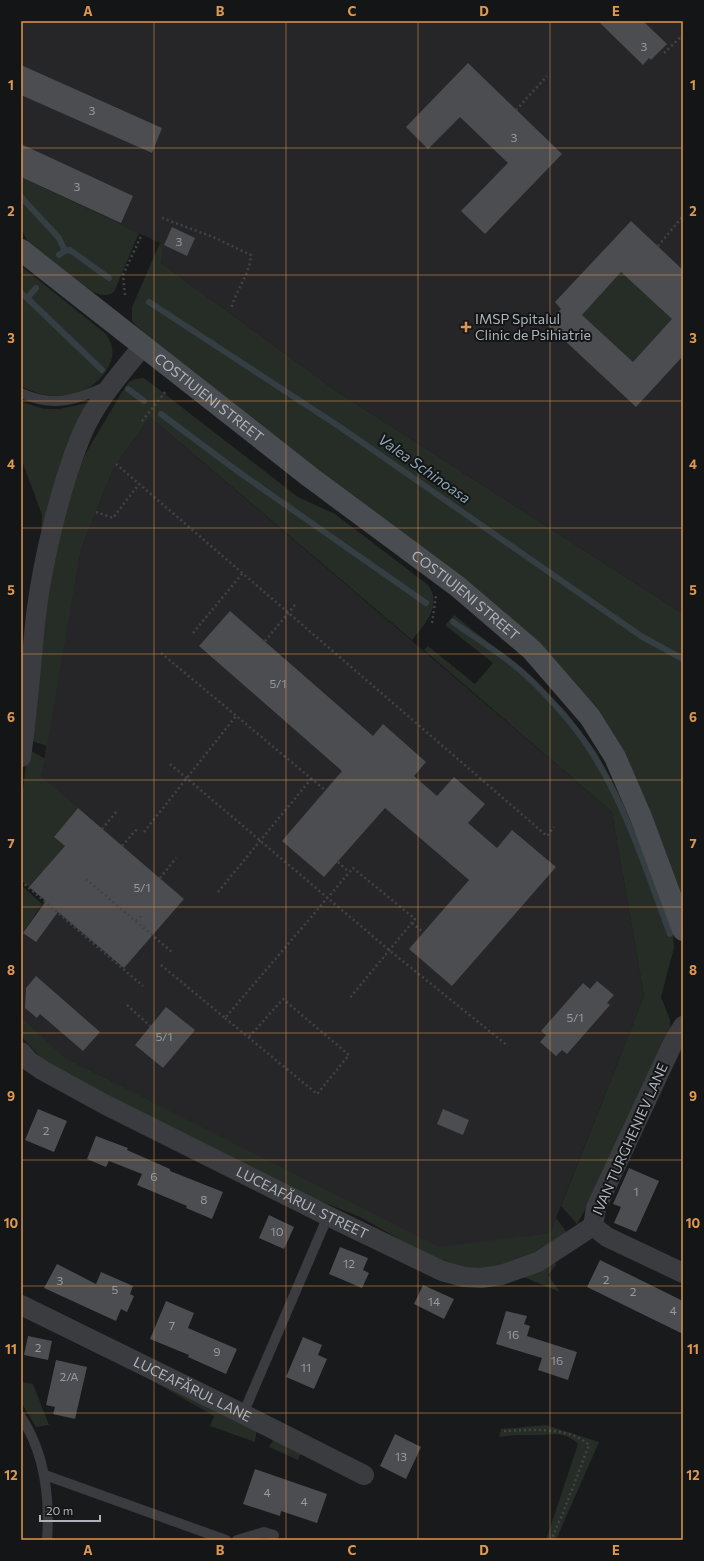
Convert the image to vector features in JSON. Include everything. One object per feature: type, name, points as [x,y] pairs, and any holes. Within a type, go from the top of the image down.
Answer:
[{"type":"street","name":"COSTIUJENI STREET","points":[[21,250],[310,477],[457,586],[532,650],[590,717],[615,757],[642,817],[683,930]]},
{"type":"street","name":"COSTIUJENI STREET","points":[[21,757],[37,613],[46,563],[62,491],[82,435],[110,385],[143,346]]},
{"type":"street","name":"IVAN TURGHENIEV LANE","points":[[683,1026],[673,1043],[596,1208],[593,1226],[607,1237],[683,1273]]},
{"type":"street","name":"LUCEAFĂRUL STREET","points":[[21,1052],[29,1061],[42,1070],[104,1104],[442,1271],[464,1277],[481,1278],[501,1275],[538,1262],[593,1226]]},
{"type":"street","name":"LUCEAFĂRUL LANE","points":[[21,1305],[364,1475]]},
{"type":"lane","name":"COSTIUJENI STREET","points":[[21,393],[51,402],[83,397],[110,385]]},
{"type":"lane","points":[[243,1414],[328,1216]]},
{"type":"lane","points":[[21,1417],[30,1430],[45,1475],[48,1495],[47,1540]]},
{"type":"lane","points":[[45,1475],[226,1540]]},
{"type":"lane","points":[[237,1540],[264,1532],[274,1535]]},
{"type":"path","points":[[664,53],[683,35]]},
{"type":"path","points":[[516,110],[547,76]]},
{"type":"path","points":[[658,246],[683,216]]},
{"type":"path","points":[[162,218],[213,237],[251,255],[251,264],[234,299],[231,309]]},
{"type":"path","points":[[126,295],[123,275],[142,234]]},
{"type":"path","points":[[142,421],[166,390]]},
{"type":"path","points":[[116,464],[288,614],[381,691],[547,836],[554,828]]},
{"type":"path","points":[[96,512],[113,518],[139,484]]},
{"type":"path","points":[[193,633],[242,574]]},
{"type":"path","points":[[265,641],[295,605]]},
{"type":"path","points":[[161,653],[325,790]]},
{"type":"path","points":[[144,832],[236,716]]},
{"type":"path","points":[[170,764],[389,950],[508,1046]]},
{"type":"path","points":[[218,892],[311,779]]},
{"type":"path","points":[[102,829],[117,811]]},
{"type":"path","points":[[122,846],[138,828]]},
{"type":"path","points":[[160,878],[176,858]]},
{"type":"path","points":[[338,862],[349,872]]},
{"type":"path","points":[[225,1018],[326,897],[353,868],[415,919],[349,999]]},
{"type":"path","points":[[86,879],[172,952]]},
{"type":"path","points":[[21,881],[142,986]]},
{"type":"path","points":[[136,921],[143,914]]},
{"type":"path","points":[[412,923],[424,932]]},
{"type":"path","points":[[161,965],[249,1038],[317,1094],[349,1055],[282,999],[249,1038]]},
{"type":"path","points":[[127,1005],[150,1026]]},
{"type":"path","points":[[504,1432],[553,1430],[578,1438],[589,1445],[551,1540]]},
{"type":"shaded area","name":"IMSP Spitalul Clinic de Psihiatrie","points":[[21,21],[683,21],[683,614],[336,391],[161,263],[164,245],[21,177]]},
{"type":"shaded area","points":[[21,177],[139,233],[114,292],[104,295],[93,292],[29,244],[21,229]]},
{"type":"shaded area","points":[[160,243],[164,245],[161,263],[336,391],[683,614],[683,907],[603,724],[256,423],[137,327],[132,321],[132,307]]},
{"type":"shaded area","points":[[21,266],[106,334],[110,341],[112,346],[112,357],[106,371],[98,381],[78,393],[55,396],[32,391],[21,386]]},
{"type":"shaded area","points":[[621,272],[672,319],[633,362],[582,315]]},
{"type":"shaded area","points":[[144,378],[298,497],[335,514],[428,585],[434,600],[433,607],[422,628],[412,640],[150,417],[114,467],[81,549],[47,746],[29,740],[46,611],[66,497],[86,453],[122,392],[129,382],[135,379]]},
{"type":"shaded area","points":[[21,402],[45,409],[59,409],[92,402],[40,553],[42,515],[21,458]]},
{"type":"shaded area","points":[[150,417],[612,812],[644,996],[550,1233],[439,1248],[64,1057],[21,1016],[23,933],[45,901],[29,887],[64,846],[54,837],[41,776],[81,549],[114,467]]},
{"type":"shaded area","points":[[454,615],[533,678],[567,713],[597,753],[620,795],[657,884],[673,934],[674,948],[661,997],[670,1020],[671,1034],[611,1165],[577,1224],[561,1206],[644,996],[612,812],[424,650],[428,646],[475,684],[493,663],[445,625]]},
{"type":"shaded area","points":[[28,749],[45,759],[41,776],[78,808],[54,837],[65,846],[29,887],[21,880],[21,804]]},
{"type":"shaded area","points":[[21,885],[42,904],[23,933],[23,944],[21,943]]},
{"type":"shaded area","points":[[21,1016],[64,1057],[439,1247],[550,1233],[556,1218],[568,1234],[507,1268],[482,1273],[435,1259],[360,1217],[308,1196],[54,1072],[21,1036]]},
{"type":"shaded area","points":[[552,1259],[556,1265],[548,1275],[560,1292],[516,1274]]},
{"type":"shaded area","points":[[128,1367],[257,1428],[255,1442],[210,1426],[214,1416]]},
{"type":"shaded area","points":[[21,1377],[23,1382],[33,1384],[49,1425],[36,1427],[21,1402]]},
{"type":"shaded area","points":[[546,1425],[599,1442],[556,1540],[546,1540],[578,1444],[568,1437],[557,1434],[499,1437],[501,1429]]},
{"type":"shaded area","points":[[275,1437],[302,1450],[298,1460],[269,1447]]},
{"type":"building","points":[[598,21],[643,21],[667,44],[651,60],[649,58],[643,65]]},
{"type":"building","points":[[468,63],[562,154],[485,234],[461,211],[508,163],[460,117],[428,149],[406,127]]},
{"type":"building","points":[[21,65],[162,128],[152,153],[21,95]]},
{"type":"building","points":[[21,144],[133,196],[121,223],[21,177]]},
{"type":"building","points":[[631,221],[683,270],[683,356],[636,407],[547,324],[561,309],[555,302]],"holes":[[[621,272],[672,319],[633,362],[582,315]]]},
{"type":"building","points":[[172,227],[195,238],[187,256],[164,245]]},
{"type":"building","points":[[230,611],[373,736],[383,724],[426,762],[414,776],[437,796],[454,777],[485,804],[468,823],[497,848],[512,830],[556,867],[452,986],[409,949],[469,880],[385,808],[324,877],[282,841],[342,771],[199,646]]},
{"type":"building","points":[[78,808],[184,899],[124,968],[58,912],[36,942],[23,933],[46,901],[29,887],[65,846],[54,837]]},
{"type":"building","points":[[36,976],[100,1032],[83,1051],[40,1014],[37,1018],[25,1008],[26,988]]},
{"type":"building","points":[[597,981],[614,995],[607,1003],[610,1005],[567,1054],[562,1050],[556,1056],[540,1042],[546,1035],[541,1031],[583,983],[590,989]]},
{"type":"building","points":[[166,1007],[195,1030],[163,1068],[135,1045]]},
{"type":"building","points":[[38,1109],[67,1121],[54,1152],[25,1140]]},
{"type":"building","points":[[443,1109],[469,1120],[463,1135],[437,1124]]},
{"type":"building","points":[[96,1136],[128,1148],[127,1150],[170,1169],[170,1171],[223,1192],[212,1219],[186,1208],[187,1206],[137,1185],[142,1174],[109,1161],[106,1167],[87,1159]]},
{"type":"building","points":[[629,1168],[659,1181],[636,1232],[614,1223],[621,1207],[613,1204]]},
{"type":"building","points":[[269,1215],[294,1227],[284,1249],[259,1238]]},
{"type":"building","points":[[340,1247],[368,1258],[363,1270],[369,1273],[362,1288],[329,1274]]},
{"type":"building","points":[[600,1260],[683,1301],[683,1334],[587,1287]]},
{"type":"building","points":[[57,1264],[96,1284],[101,1272],[133,1286],[130,1294],[134,1296],[127,1312],[121,1309],[116,1321],[44,1288]]},
{"type":"building","points":[[423,1285],[454,1299],[444,1319],[414,1304]]},
{"type":"building","points":[[166,1301],[194,1313],[188,1328],[237,1349],[226,1374],[188,1357],[189,1355],[150,1339]]},
{"type":"building","points":[[506,1311],[527,1316],[524,1324],[530,1326],[527,1336],[577,1352],[568,1380],[538,1370],[542,1358],[496,1344]]},
{"type":"building","points":[[28,1336],[52,1341],[48,1360],[24,1355]]},
{"type":"building","points":[[303,1337],[322,1345],[318,1355],[327,1359],[314,1389],[286,1377]]},
{"type":"building","points":[[56,1360],[87,1367],[75,1419],[53,1414],[55,1407],[46,1405]]},
{"type":"building","points":[[395,1434],[421,1447],[406,1479],[380,1466]]},
{"type":"building","points":[[255,1469],[327,1494],[317,1523],[281,1511],[280,1516],[243,1504]]},
{"type":"waterway","points":[[21,197],[59,238],[65,251]]},
{"type":"waterway","name":"Valea Schinoasa","points":[[59,255],[70,250],[109,278]]},
{"type":"waterway","name":"Valea Schinoasa","points":[[21,293],[27,298],[36,288]]},
{"type":"waterway","points":[[27,298],[102,370]]},
{"type":"waterway","name":"Valea Schinoasa","points":[[149,302],[340,427],[641,636],[683,659]]},
{"type":"waterway","points":[[128,389],[144,401]]},
{"type":"waterway","points":[[161,414],[240,473],[426,603]]},
{"type":"waterway","points":[[453,622],[525,674],[562,713],[587,745],[613,790],[624,813],[670,934]]},
{"type":"place","name":"IMSP Spitalul Clinic de Psihiatrie","points":[[466,327]]}]
